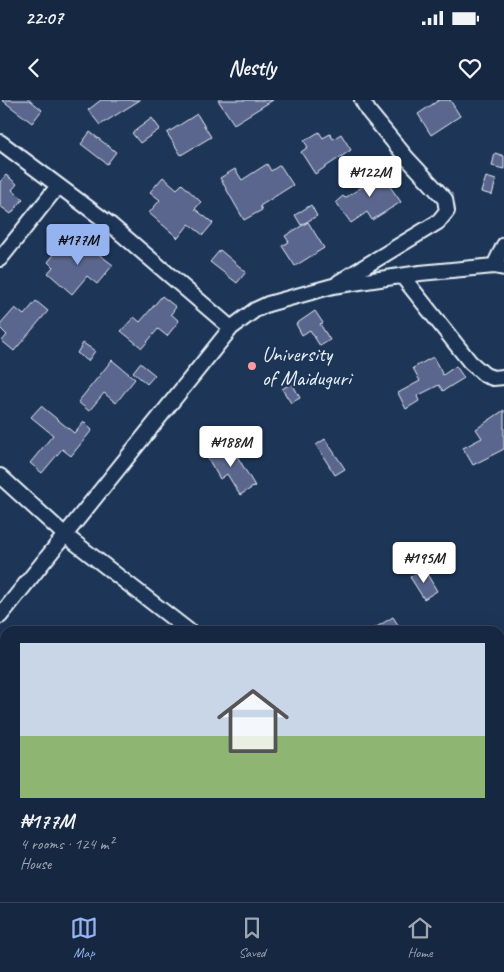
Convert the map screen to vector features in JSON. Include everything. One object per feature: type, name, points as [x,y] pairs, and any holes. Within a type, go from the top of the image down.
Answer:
[{"type":"street","points":[[333,286],[438,222],[447,211],[446,199],[406,158],[369,112],[362,100]]},
{"type":"street","points":[[0,142],[111,225],[231,328]]},
{"type":"street","points":[[0,258],[58,186]]},
{"type":"street","points":[[0,616],[231,328],[255,310],[268,304],[333,286],[420,273],[499,267],[504,245]]},
{"type":"street","points":[[402,276],[470,362],[485,375],[493,378],[504,377]]},
{"type":"street","points":[[0,476],[66,534],[183,626]]},
{"type":"building","points":[[2,100],[30,100],[42,110],[32,123]]},
{"type":"building","points":[[101,100],[140,100],[100,125],[88,110]]},
{"type":"building","points":[[218,100],[273,100],[234,124]]},
{"type":"building","points":[[439,100],[450,100],[460,116],[431,135],[418,114]]},
{"type":"building","points":[[197,114],[211,137],[181,155],[167,133]]},
{"type":"building","points":[[152,118],[160,129],[140,143],[132,133]]},
{"type":"building","points":[[90,132],[116,152],[107,164],[81,144]]},
{"type":"building","points":[[319,132],[323,138],[330,134],[333,139],[341,134],[351,150],[315,174],[301,152],[308,147],[304,141]]},
{"type":"building","points":[[495,153],[504,156],[504,169],[492,166]]},
{"type":"building","points":[[267,164],[271,171],[280,165],[293,185],[260,206],[262,210],[244,220],[220,178],[235,169],[242,180]]},
{"type":"building","points":[[374,164],[401,202],[372,220],[367,212],[351,223],[336,202],[343,196],[345,198],[371,181],[364,172]]},
{"type":"building","points":[[6,175],[17,184],[12,190],[23,199],[11,214],[0,206],[0,182]]},
{"type":"building","points":[[163,177],[177,189],[182,184],[201,202],[195,209],[213,223],[203,235],[189,224],[178,238],[149,213],[160,200],[150,192]]},
{"type":"building","points":[[486,177],[496,180],[492,195],[481,192]]},
{"type":"building","points":[[311,205],[317,216],[301,225],[295,215]]},
{"type":"building","points":[[308,222],[324,248],[295,266],[282,246],[289,242],[285,236]]},
{"type":"building","points":[[86,240],[98,250],[96,252],[113,265],[97,284],[87,276],[72,294],[48,273],[53,267],[48,262],[62,245],[74,254]]},
{"type":"building","points":[[220,250],[246,272],[237,283],[210,262]]},
{"type":"building","points":[[162,296],[176,307],[171,314],[179,321],[167,336],[158,329],[142,348],[121,331],[134,317],[140,322]]},
{"type":"building","points":[[36,301],[48,311],[14,351],[2,341],[7,335],[0,328],[0,325],[15,308],[24,315]]},
{"type":"building","points":[[315,311],[323,323],[320,324],[330,340],[320,346],[310,330],[302,335],[296,324]]},
{"type":"building","points":[[83,343],[95,351],[88,361],[77,353]]},
{"type":"building","points":[[433,357],[443,375],[456,366],[464,378],[443,391],[439,385],[417,396],[419,401],[406,409],[398,393],[420,381],[413,368]]},
{"type":"building","points":[[112,360],[135,379],[116,403],[104,393],[89,411],[78,402]]},
{"type":"building","points":[[140,363],[155,375],[147,384],[133,372]]},
{"type":"building","points":[[292,383],[300,398],[291,403],[282,389]]},
{"type":"building","points":[[41,406],[74,433],[84,422],[92,430],[71,456],[62,449],[42,473],[30,463],[53,435],[31,417]]},
{"type":"building","points":[[504,410],[504,449],[473,465],[463,448],[482,438],[476,429]]},
{"type":"building","points":[[325,439],[345,469],[335,475],[316,445]]},
{"type":"building","points":[[229,443],[255,486],[240,495],[227,474],[220,479],[207,457]]},
{"type":"building","points":[[424,569],[437,591],[424,599],[410,577]]},
{"type":"building","points":[[393,617],[399,626],[378,626]]},
{"type":"place","name":"University of Maiduguri","points":[[252,366]]}]
